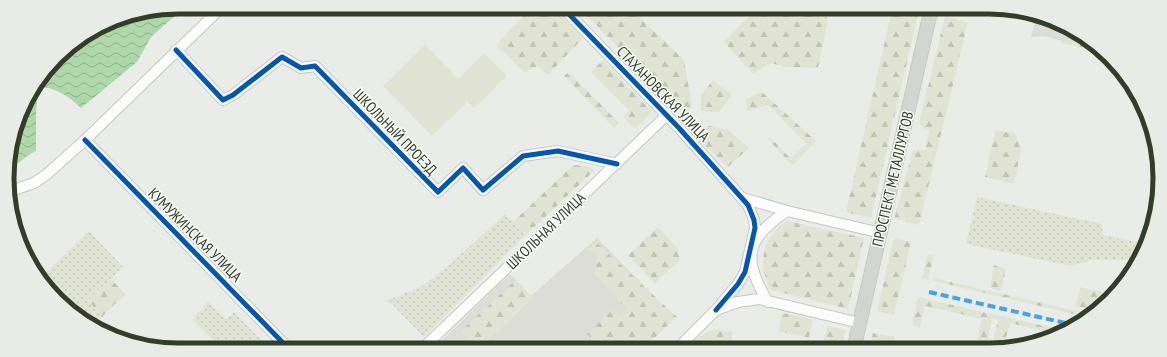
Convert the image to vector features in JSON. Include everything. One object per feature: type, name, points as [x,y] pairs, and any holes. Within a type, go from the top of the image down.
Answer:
[{"type":"main road","name":"ПРОСПЕКТ МЕТАЛЛУРГОВ","points":[[855,343],[930,14]]},
{"type":"street","points":[[14,190],[34,183],[46,175],[86,140],[176,50],[215,14]]},
{"type":"street","name":"СТАХАНОВСКАЯ УЛИЦА","points":[[570,14],[668,115],[744,198]]},
{"type":"street","name":"ШКОЛЬНЫЙ ПРОЕЗД","points":[[176,50],[223,100],[234,95],[282,57],[301,68],[315,66],[438,192],[463,168],[483,190],[523,156],[558,151],[616,164]]},
{"type":"street","name":"ШКОЛЬНАЯ УЛИЦА","points":[[428,343],[668,115]]},
{"type":"street","name":"КУМУЖИНСКАЯ УЛИЦА","points":[[86,140],[283,343]]},
{"type":"street","points":[[744,198],[787,211],[881,233]]},
{"type":"street","points":[[683,343],[716,310],[741,278],[755,228],[754,220],[744,198]]},
{"type":"street","points":[[768,302],[759,288],[750,250],[762,229],[787,211]]},
{"type":"street","points":[[716,310],[738,302],[759,299],[860,322]]},
{"type":"shaded area","points":[[1035,21],[1061,31],[1089,48],[1044,36],[1031,37]]},
{"type":"shaded area","points":[[597,238],[675,317],[647,343],[439,343],[510,274],[531,296]]},
{"type":"green space","points":[[525,14],[559,14],[583,38],[548,75],[538,66],[525,73],[496,45]]},
{"type":"green space","points":[[585,14],[640,14],[640,18],[684,60],[692,107],[684,114]]},
{"type":"green space","points":[[753,14],[800,14],[828,20],[818,68],[785,67],[771,63],[753,74],[724,42]]},
{"type":"green space","points":[[799,14],[828,14],[826,20]]},
{"type":"green space","points":[[891,14],[918,14],[871,218],[846,212]]},
{"type":"green space","points":[[945,17],[968,22],[919,225],[894,219],[913,150],[925,150],[929,131],[919,124]]},
{"type":"green space","points":[[1063,40],[1083,44],[1090,49],[1062,43]]},
{"type":"green space","points":[[425,44],[458,79],[484,53],[507,76],[474,108],[467,102],[432,136],[383,86]]},
{"type":"green space","points":[[603,60],[652,112],[635,129],[623,117],[629,110],[591,72]]},
{"type":"green space","points":[[569,72],[619,123],[614,128],[564,76]]},
{"type":"green space","points":[[713,80],[732,95],[719,112],[701,111],[701,95]]},
{"type":"green space","points":[[762,92],[816,141],[794,164],[791,164],[768,139],[770,137],[791,159],[806,143],[768,105],[747,111],[746,99]]},
{"type":"green space","points":[[709,126],[728,130],[749,148],[728,167],[693,135]]},
{"type":"green space","points":[[995,130],[1016,134],[1021,151],[1014,184],[985,177]]},
{"type":"green space","points":[[573,165],[585,166],[595,170],[527,234],[514,221]]},
{"type":"green space","points":[[977,197],[1102,224],[1103,235],[1137,242],[1132,260],[1092,260],[1071,266],[966,244]]},
{"type":"green space","points":[[505,214],[527,234],[424,337],[388,300],[421,287],[454,261]]},
{"type":"green space","points":[[787,221],[864,238],[848,309],[771,290],[764,270],[764,252],[772,235],[778,227]]},
{"type":"green space","points":[[658,227],[678,249],[680,260],[655,283],[628,255]]},
{"type":"green space","points":[[89,231],[123,267],[88,300],[102,317],[97,321],[78,309],[62,295],[44,274]]},
{"type":"green space","points":[[894,238],[911,242],[894,315],[877,311]]},
{"type":"green space","points":[[596,242],[677,317],[649,343],[595,343],[587,334],[612,310],[620,315],[627,309],[595,274],[597,255],[588,249]]},
{"type":"green space","points":[[928,254],[934,255],[928,280],[922,279]]},
{"type":"green space","points":[[994,265],[1006,269],[1001,291],[990,288]]},
{"type":"green space","points":[[934,278],[1084,313],[1079,315],[934,281]]},
{"type":"green space","points":[[111,279],[125,294],[102,317],[88,300]]},
{"type":"green space","points":[[516,280],[533,298],[485,343],[473,343],[461,331]]},
{"type":"green space","points":[[1080,287],[1107,293],[1089,309],[1076,306]]},
{"type":"green space","points":[[918,297],[1055,328],[1047,332],[1010,323],[1005,342],[992,343],[998,320],[992,319],[988,340],[977,341],[982,319],[925,306],[920,328],[912,325]]},
{"type":"green space","points":[[208,302],[226,319],[234,312],[264,343],[216,343],[192,319]]},
{"type":"green space","points":[[782,313],[813,319],[809,338],[778,331]]},
{"type":"green space","points":[[827,326],[846,330],[842,343],[823,343]]},
{"type":"green space","points":[[717,330],[733,332],[731,343],[691,343],[708,331]]},
{"type":"green space","points":[[873,333],[895,337],[893,343],[870,343]]},
{"type":"water","points":[[177,14],[151,37],[137,62],[81,108],[67,96],[56,90],[41,88],[62,62],[78,48],[96,36],[126,23],[146,17]]},
{"type":"water","points":[[38,94],[36,151],[14,165],[17,146],[23,126]]},
{"type":"marked path","points":[[929,292],[1066,323]]},
{"type":"cycle path","points":[[569,14],[679,128],[748,205],[754,220],[755,228],[745,272],[738,284],[716,310]]},
{"type":"cycle path","points":[[176,50],[223,100],[233,95],[282,57],[301,68],[315,66],[438,192],[463,168],[483,190],[523,156],[558,151],[617,164]]},
{"type":"cycle path","points":[[85,140],[283,343]]}]
